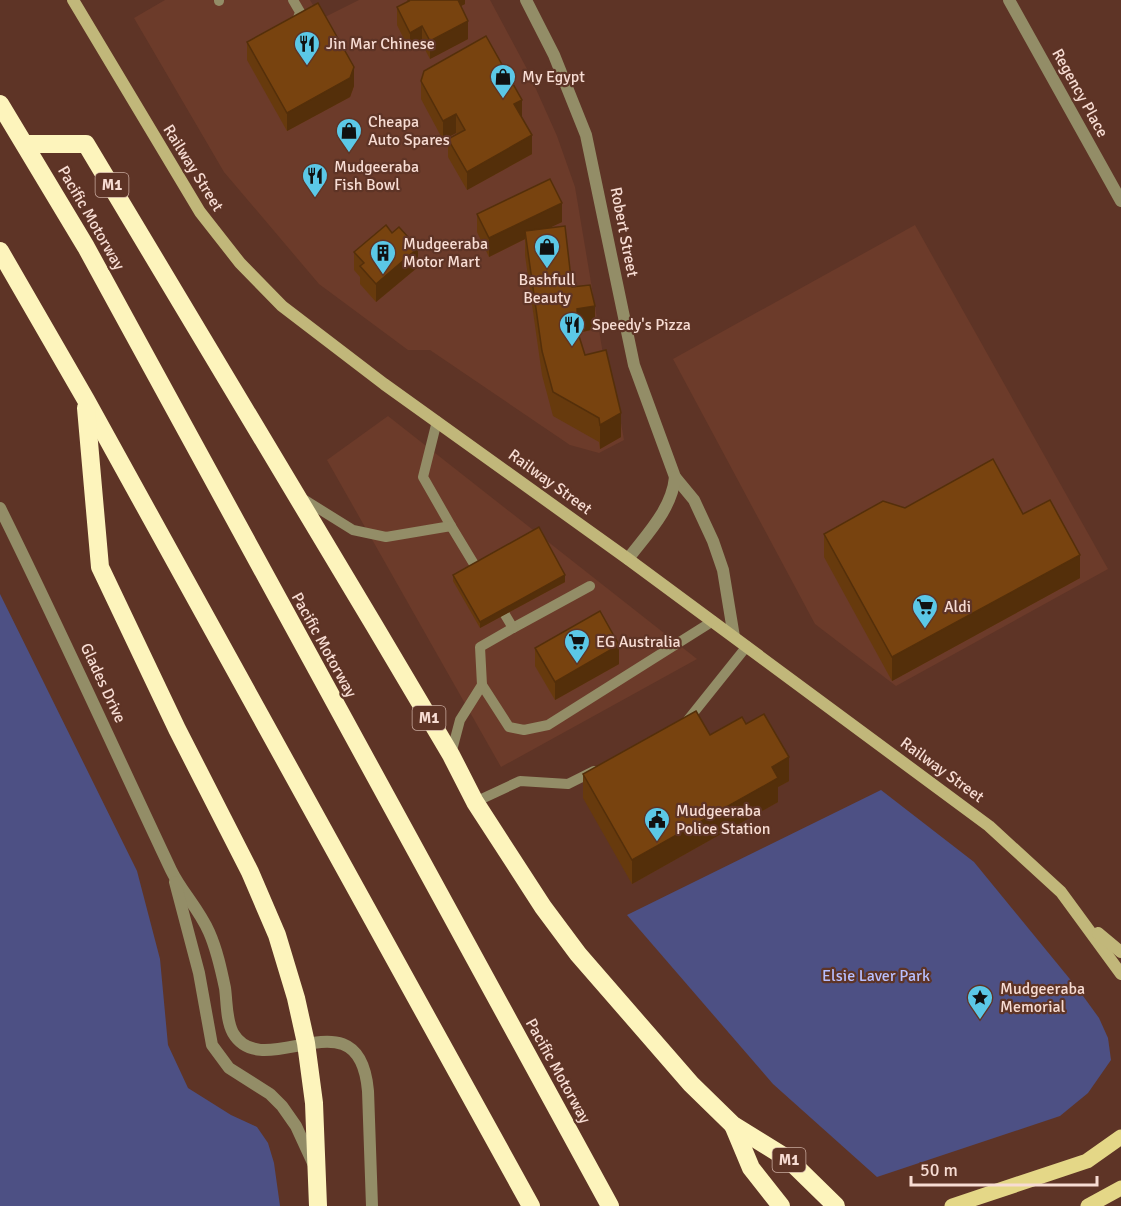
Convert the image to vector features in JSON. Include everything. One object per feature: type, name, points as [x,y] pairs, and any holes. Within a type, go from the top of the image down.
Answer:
[{"type":"highway","name":"Pacific Motorway","points":[[0,104],[86,247],[610,1206]]},
{"type":"highway","name":"M1","points":[[25,144],[86,144],[451,755],[475,802],[543,907],[578,954],[692,1084],[733,1125],[788,1159],[836,1206]]},
{"type":"highway","points":[[0,251],[86,400],[531,1206]]},
{"type":"highway","points":[[86,400],[100,567],[177,729],[250,872],[278,935],[306,1043],[317,1127],[318,1206]]},
{"type":"highway","name":"M1","points":[[733,1125],[751,1168],[781,1206]]},
{"type":"main road","name":"Railway Street","points":[[73,0],[200,212],[240,263],[282,306],[989,826],[1061,892],[1084,920],[1121,974]]},
{"type":"main road","name":"Railway Street","points":[[1084,920],[1121,952]]},
{"type":"main road","points":[[952,1206],[1087,1161],[1121,1137]]},
{"type":"main road","points":[[1088,1206],[1121,1188]]},
{"type":"street","name":"Robert Street","points":[[526,0],[554,55],[586,135],[634,365],[675,477],[694,501],[713,541],[723,570],[734,637]]},
{"type":"street","name":"Regency Place","points":[[1009,0],[1121,201]]},
{"type":"street","points":[[628,559],[665,509],[673,493],[675,477]]},
{"type":"street","name":"Glades Drive","points":[[0,508],[172,873],[199,973],[212,1045],[229,1068],[270,1095],[282,1106],[302,1139],[319,1178]]},
{"type":"street","name":"Glades Drive","points":[[172,873],[196,906],[213,941],[231,1026],[239,1040],[247,1046],[264,1050],[306,1043]]},
{"type":"street","points":[[306,1043],[327,1041],[341,1044],[357,1056],[364,1067],[371,1139],[372,1206]]},
{"type":"lane","points":[[293,0],[300,12],[293,27]]},
{"type":"lane","points":[[437,421],[423,477],[488,587]]},
{"type":"lane","points":[[295,493],[353,530],[387,537],[451,526]]},
{"type":"lane","points":[[590,586],[480,647],[482,685],[509,727],[524,730],[548,725],[712,621]]},
{"type":"lane","points":[[495,597],[513,628]]},
{"type":"lane","points":[[676,728],[686,723],[747,646]]},
{"type":"lane","points":[[451,755],[460,720],[482,685]]},
{"type":"lane","points":[[475,802],[520,781],[568,784],[608,764]]},
{"type":"shaded area","points":[[165,0],[310,0],[321,19],[359,0],[490,0],[527,69],[557,136],[575,187],[604,360],[617,400],[624,440],[599,453],[570,445],[430,350],[408,350],[319,284],[224,172],[134,18]]},
{"type":"shaded area","points":[[915,225],[1108,569],[896,686],[815,624],[673,359]]},
{"type":"shaded area","points":[[388,416],[697,659],[501,767],[327,460]]},
{"type":"green space","points":[[0,594],[137,871],[160,959],[168,1045],[188,1088],[231,1115],[257,1127],[268,1143],[274,1163],[280,1206],[0,1206]]},
{"type":"green space","name":"Elsie Laver Park","points":[[881,790],[974,862],[1099,1018],[1108,1038],[1111,1060],[1088,1093],[1060,1116],[877,1177],[773,1084],[627,915]]},
{"type":"building","points":[[408,0],[458,0],[468,21],[430,41],[422,26],[410,33],[397,7]]},
{"type":"building","points":[[318,3],[354,67],[350,78],[287,113],[247,42]]},
{"type":"building","points":[[486,36],[522,100],[514,104],[532,135],[467,172],[448,139],[465,130],[456,114],[443,121],[421,81],[424,71]]},
{"type":"building","points":[[550,179],[562,203],[489,238],[477,214]]},
{"type":"building","points":[[386,225],[392,233],[399,227],[418,248],[376,284],[360,266],[364,263],[354,252]]},
{"type":"building","points":[[565,226],[572,287],[590,285],[595,306],[577,309],[579,336],[585,355],[606,350],[621,413],[600,425],[599,418],[553,392],[542,351],[525,231]]},
{"type":"building","name":"Aldi","points":[[993,459],[1023,514],[1050,500],[1080,555],[892,657],[824,534],[883,501],[905,508]]},
{"type":"building","points":[[539,527],[565,575],[480,622],[453,575]]},
{"type":"building","points":[[600,611],[619,645],[555,682],[535,648]]},
{"type":"building","name":"Mudgeeraba Police Station","points":[[696,711],[710,735],[742,717],[746,724],[764,714],[789,757],[772,767],[778,778],[632,860],[583,774]]},
{"type":"place","name":"Jin Mar Chinese","points":[[307,67]]},
{"type":"place","name":"My Egypt","points":[[503,100]]},
{"type":"place","name":"Cheapa Auto Spares","points":[[349,154]]},
{"type":"place","name":"Mudgeeraba Fish Bowl","points":[[315,199]]},
{"type":"place","name":"Bashfull Beauty","points":[[547,270]]},
{"type":"place","name":"Mudgeeraba Motor Mart","points":[[383,276]]},
{"type":"place","name":"Speedy's Pizza","points":[[572,348]]},
{"type":"place","name":"Aldi","points":[[925,630]]},
{"type":"place","name":"EG Australia","points":[[577,665]]},
{"type":"place","name":"Mudgeeraba Police Station","points":[[657,843]]},
{"type":"place","name":"Mudgeeraba Memorial","points":[[980,1021]]}]
